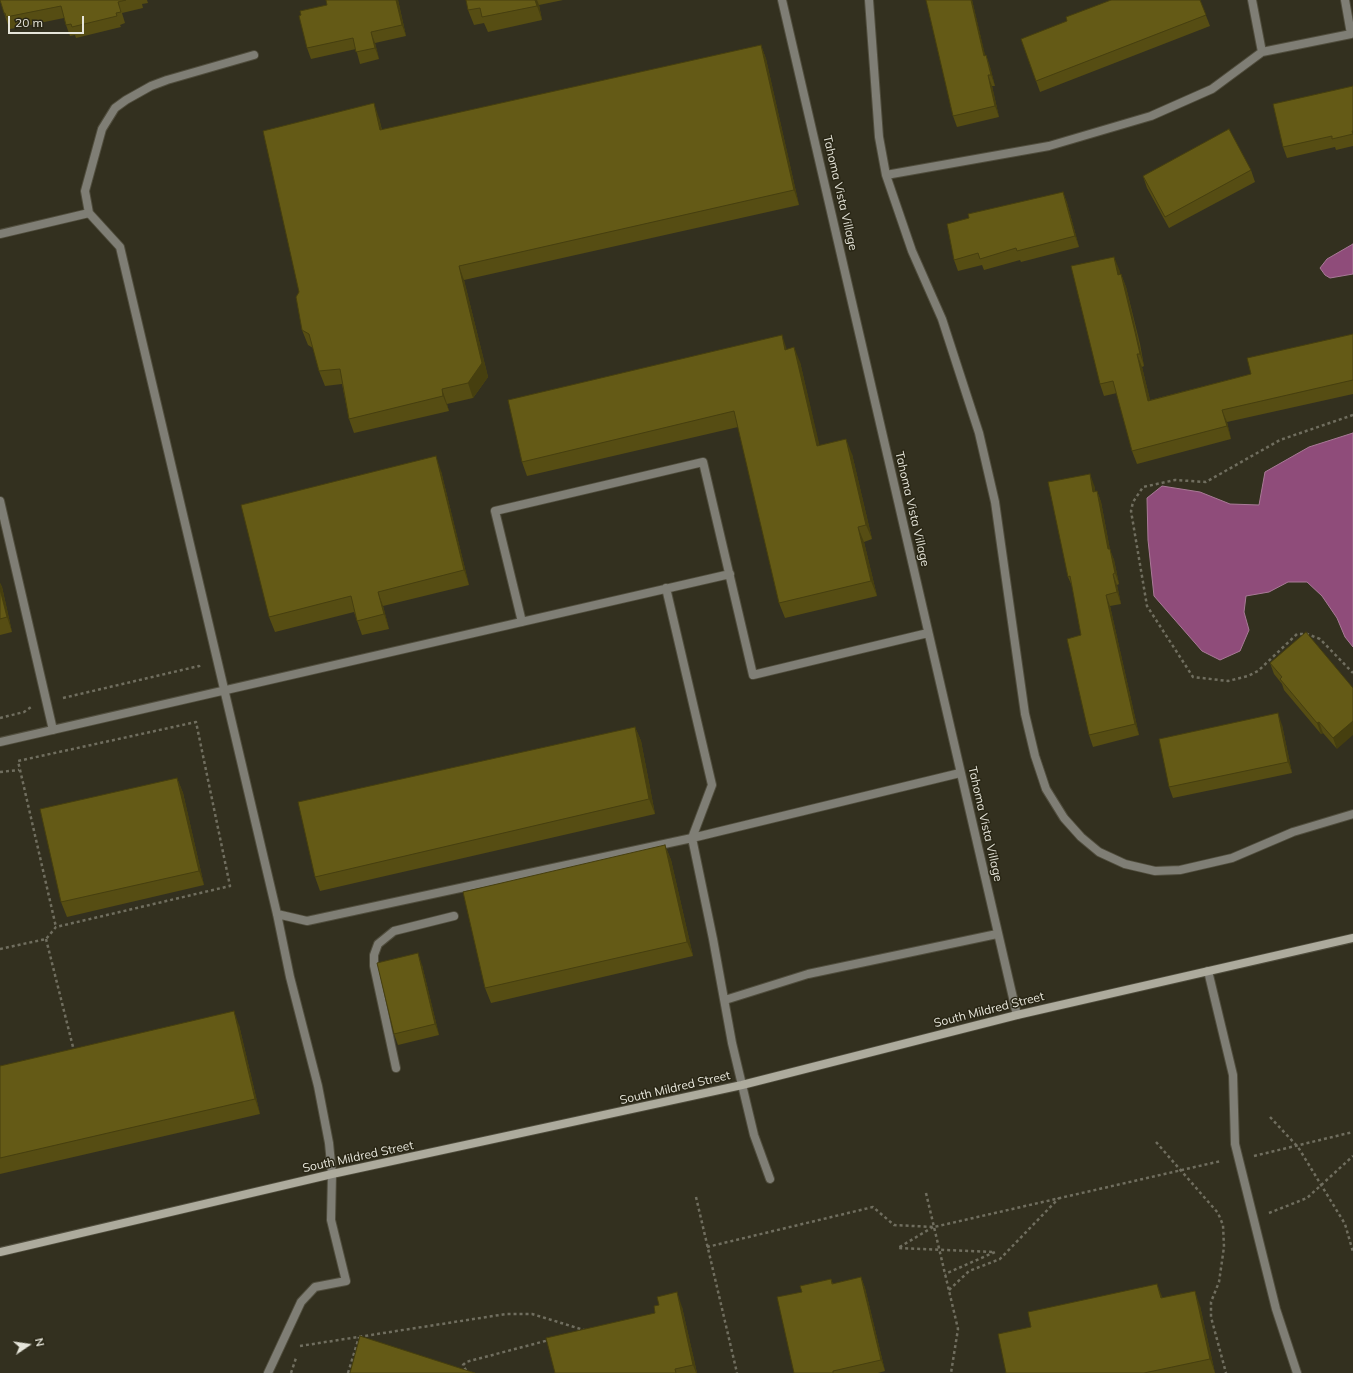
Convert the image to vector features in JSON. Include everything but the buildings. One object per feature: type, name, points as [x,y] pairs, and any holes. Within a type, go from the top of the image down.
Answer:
[{"type":"main road","name":"South Mildred Street","points":[[0,1252],[332,1174],[742,1085],[1017,1015],[1353,938]]},
{"type":"lane","points":[[869,0],[879,137],[886,175],[912,251],[942,319],[979,433],[995,502],[1025,714],[1035,756],[1046,789],[1064,818],[1081,837],[1099,852],[1125,864],[1155,871],[1180,870],[1232,858],[1293,832],[1353,814]]},
{"type":"lane","points":[[1252,0],[1262,52]]},
{"type":"lane","points":[[886,175],[1049,146],[1152,116],[1212,89],[1262,52],[1351,34],[1345,0]]},
{"type":"lane","name":"Tahoma Vista Village","points":[[783,4],[1017,1015]]},
{"type":"lane","points":[[254,55],[151,86],[135,93],[115,108],[102,129],[98,139],[85,191],[89,213],[120,247],[223,691],[277,914],[290,976],[318,1086],[329,1143],[332,1174],[331,1220],[346,1281],[315,1287],[301,1302],[268,1373]]},
{"type":"lane","points":[[0,234],[89,213]]},
{"type":"lane","points":[[522,622],[495,511],[703,462],[753,675],[928,633]]},
{"type":"lane","points":[[0,500],[53,730]]},
{"type":"lane","points":[[0,742],[730,574]]},
{"type":"lane","points":[[666,588],[712,785],[692,838],[725,1000],[732,1043],[754,1135],[770,1179]]},
{"type":"lane","points":[[277,914],[307,922],[692,838],[960,773]]},
{"type":"lane","points":[[396,1068],[374,966],[374,955],[378,944],[394,931],[454,916]]},
{"type":"lane","points":[[725,1000],[814,973],[998,934]]},
{"type":"lane","points":[[1208,971],[1232,1074],[1235,1144],[1276,1309],[1297,1373]]},
{"type":"path","points":[[1353,415],[1280,440],[1206,482],[1175,480],[1143,487],[1135,497],[1131,511],[1147,606],[1193,677],[1228,681],[1248,676],[1258,671],[1298,634],[1307,634],[1320,639],[1353,673]]},
{"type":"path","points":[[0,718],[24,712],[33,705],[199,666],[204,672]]},
{"type":"path","points":[[0,949],[46,939],[56,927],[230,886],[196,722],[18,760],[56,927]]},
{"type":"path","points":[[0,772],[20,770]]},
{"type":"path","points":[[46,939],[75,1054]]},
{"type":"path","points":[[1270,1117],[1298,1147],[1345,1224],[1353,1252]]},
{"type":"path","points":[[1250,1157],[1298,1147],[1353,1132]]},
{"type":"path","points":[[1156,1142],[1218,1213],[1223,1225],[1224,1246],[1219,1282],[1211,1302],[1211,1317],[1226,1373]]},
{"type":"path","points":[[1253,1219],[1307,1198],[1353,1156]]},
{"type":"path","points":[[708,1247],[873,1207],[894,1225],[934,1227],[1221,1161]]},
{"type":"path","points":[[926,1193],[958,1329],[951,1373]]},
{"type":"path","points":[[696,1197],[737,1373]]},
{"type":"path","points":[[949,1290],[969,1271],[1000,1259],[1060,1198]]},
{"type":"path","points":[[934,1227],[898,1248],[995,1252],[945,1274]]},
{"type":"path","points":[[291,1373],[300,1346],[506,1314],[532,1314],[584,1331]]},
{"type":"path","points":[[577,1333],[591,1329]]},
{"type":"path","points":[[348,1373],[359,1337]]},
{"type":"path","points":[[470,1373],[467,1372],[462,1365],[466,1362],[555,1338]]},
{"type":"shaded area","points":[[1353,244],[1353,274],[1330,278],[1325,275],[1320,268],[1327,259]]},
{"type":"shaded area","points":[[1353,433],[1353,647],[1345,637],[1337,618],[1322,596],[1307,582],[1288,582],[1269,592],[1246,596],[1244,612],[1249,630],[1240,651],[1220,660],[1202,651],[1154,596],[1148,540],[1147,498],[1162,486],[1200,492],[1230,504],[1259,505],[1265,472],[1309,447]]}]
